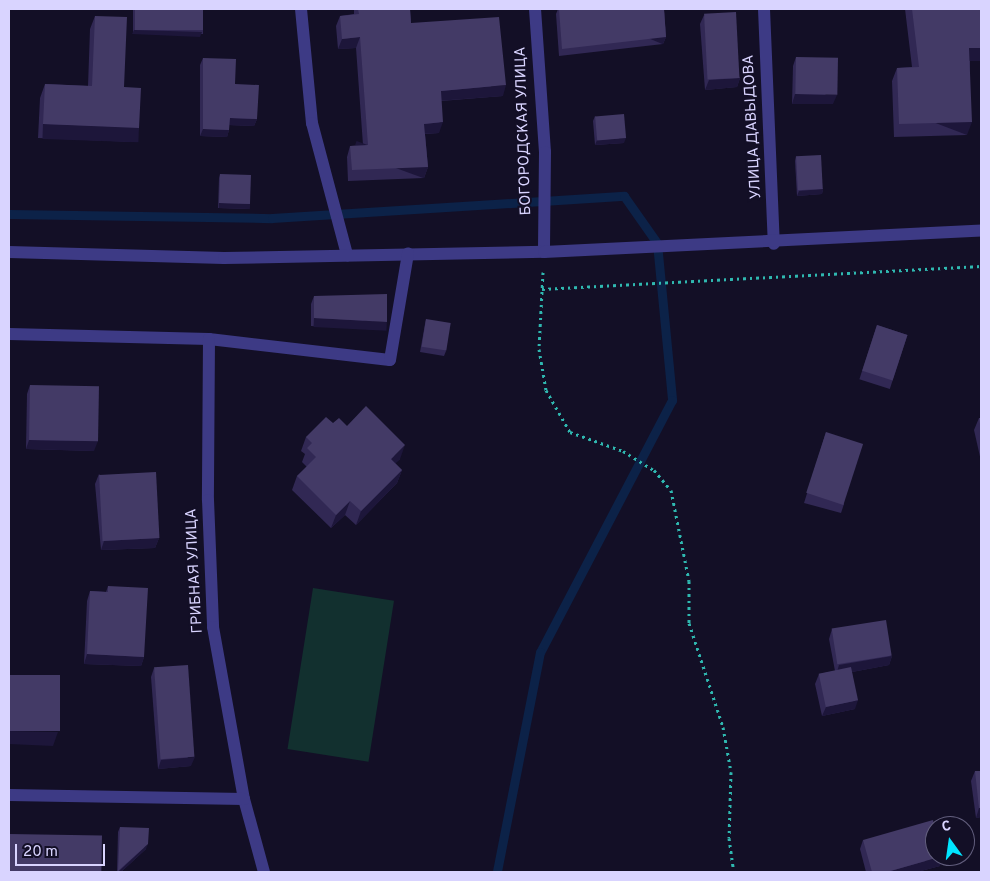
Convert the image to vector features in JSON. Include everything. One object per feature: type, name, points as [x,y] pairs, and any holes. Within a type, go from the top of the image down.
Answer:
[{"type":"street","points":[[302,9],[312,123],[347,255]]},
{"type":"street","name":"БОГОРОДСКАЯ УЛИЦА","points":[[535,9],[544,152],[544,252]]},
{"type":"street","name":"УЛИЦА ДАВЫДОВА","points":[[764,9],[774,244]]},
{"type":"street","points":[[9,252],[224,258],[544,252],[774,244],[981,231]]},
{"type":"street","points":[[9,334],[210,339],[390,360],[408,254]]},
{"type":"street","name":"ГРИБНАЯ УЛИЦА","points":[[210,339],[208,500],[213,627],[244,799],[264,872]]},
{"type":"street","points":[[9,795],[244,799]]},
{"type":"path","points":[[544,252],[538,349],[545,382],[570,432],[623,451],[654,470],[671,490],[689,580],[689,623],[723,727],[732,772],[729,838],[734,872]]},
{"type":"path","points":[[542,289],[981,266]]},
{"type":"green space","points":[[313,588],[394,601],[368,762],[288,749]]},
{"type":"building","points":[[135,9],[203,9],[203,30],[135,30]]},
{"type":"building","points":[[358,9],[410,9],[411,23],[499,17],[506,85],[441,91],[443,122],[424,124],[428,167],[352,170],[350,146],[368,145],[360,37],[342,39],[340,16],[359,14]]},
{"type":"building","points":[[559,9],[664,9],[666,37],[562,49]]},
{"type":"building","points":[[912,9],[981,9],[981,48],[969,48],[972,122],[899,124],[897,68],[919,67]]},
{"type":"building","points":[[736,12],[739,78],[707,80],[704,14]]},
{"type":"building","points":[[95,16],[127,17],[124,87],[141,88],[139,128],[43,124],[45,84],[92,86]]},
{"type":"building","points":[[796,57],[838,58],[837,95],[795,94]]},
{"type":"building","points":[[203,58],[236,59],[235,84],[259,85],[257,119],[230,118],[229,130],[203,129]]},
{"type":"building","points":[[624,114],[626,138],[597,140],[595,117]]},
{"type":"building","points":[[821,155],[823,189],[798,190],[796,156]]},
{"type":"building","points":[[220,174],[251,175],[250,204],[219,203]]},
{"type":"building","points":[[387,294],[387,322],[314,318],[314,296]]},
{"type":"building","points":[[426,319],[451,323],[446,351],[422,347]]},
{"type":"building","points":[[877,325],[907,335],[893,381],[862,371]]},
{"type":"building","points":[[30,385],[99,386],[98,441],[29,440]]},
{"type":"building","points":[[366,406],[405,445],[391,459],[402,470],[361,511],[350,501],[336,515],[297,476],[316,457],[307,448],[312,443],[306,437],[326,417],[333,423],[339,418],[347,426]]},
{"type":"building","points":[[826,432],[863,444],[843,505],[806,493]]},
{"type":"building","points":[[156,472],[159,538],[103,541],[99,475]]},
{"type":"building","points":[[108,586],[148,588],[144,657],[87,654],[90,591],[108,592]]},
{"type":"building","points":[[886,620],[892,656],[837,664],[832,629]]},
{"type":"building","points":[[188,665],[194,757],[161,759],[154,667]]},
{"type":"building","points":[[851,667],[858,700],[826,707],[819,674]]},
{"type":"building","points":[[9,675],[60,675],[60,731],[9,731]]},
{"type":"building","points":[[975,771],[981,771],[981,808],[979,808]]},
{"type":"building","points":[[925,822],[925,861],[887,872],[872,872],[863,840]]},
{"type":"building","points":[[120,827],[149,828],[148,844],[118,871]]},
{"type":"building","points":[[9,834],[102,836],[101,872],[9,872]]},
{"type":"waterway","points":[[9,214],[272,218],[624,196],[657,243],[672,400],[540,652],[497,872]]}]
